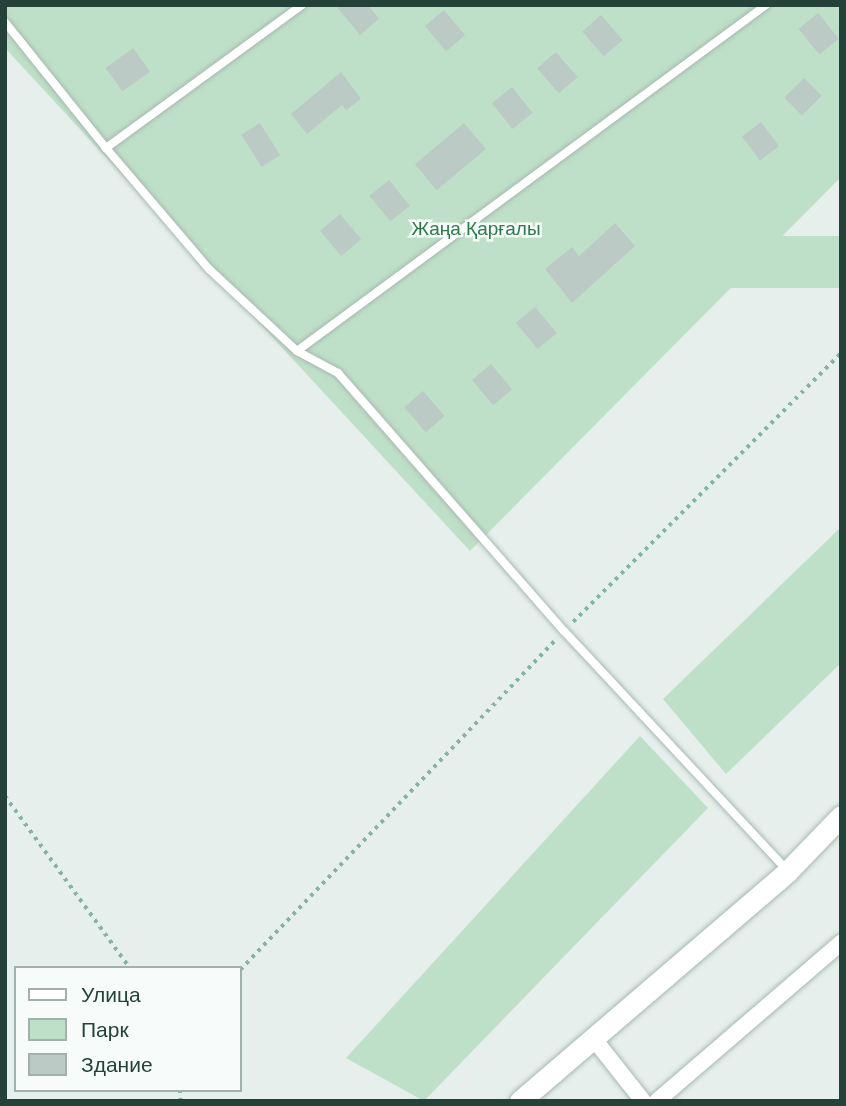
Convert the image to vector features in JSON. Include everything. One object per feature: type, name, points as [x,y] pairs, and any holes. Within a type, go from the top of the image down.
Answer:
[{"type":"main road","points":[[520,1101],[788,871],[841,816]]},
{"type":"street","points":[[657,1101],[841,943]]},
{"type":"street","points":[[594,1039],[643,1101]]},
{"type":"lane","points":[[106,148],[302,5]]},
{"type":"lane","points":[[297,351],[766,5]]},
{"type":"lane","points":[[5,22],[106,148],[209,269],[297,351],[338,373],[564,631],[788,871]]},
{"type":"path","points":[[242,968],[564,631],[841,353]]},
{"type":"path","points":[[5,796],[129,966]]},
{"type":"green space","name":"Жаңа Қарғалы","points":[[5,5],[841,5],[841,177],[470,551],[5,48]]},
{"type":"green space","points":[[384,236],[841,236],[841,288],[384,288]]},
{"type":"green space","points":[[841,527],[841,663],[726,774],[663,699]]},
{"type":"green space","points":[[640,736],[708,808],[424,1101],[346,1058]]},
{"type":"building","points":[[335,5],[368,5],[379,19],[360,35]]},
{"type":"building","points":[[444,10],[465,35],[446,51],[425,26]]},
{"type":"building","points":[[818,13],[839,39],[819,54],[799,29]]},
{"type":"building","points":[[601,15],[623,40],[604,56],[582,31]]},
{"type":"building","points":[[133,48],[150,71],[123,91],[105,68]]},
{"type":"building","points":[[556,52],[578,77],[559,93],[537,68]]},
{"type":"building","points":[[341,72],[361,99],[346,110],[342,105],[307,134],[291,114]]},
{"type":"building","points":[[804,78],[822,96],[802,115],[784,98]]},
{"type":"building","points":[[512,87],[533,113],[513,129],[492,103]]},
{"type":"building","points":[[761,122],[779,146],[760,160],[742,136]]},
{"type":"building","points":[[260,123],[280,155],[261,167],[241,135]]},
{"type":"building","points":[[464,123],[486,149],[437,190],[415,164]]},
{"type":"building","points":[[389,180],[410,206],[390,221],[370,196]]},
{"type":"building","points":[[340,214],[361,239],[341,256],[320,231]]},
{"type":"building","points":[[615,223],[635,246],[572,303],[545,269],[572,247],[579,256]]},
{"type":"building","points":[[535,307],[557,333],[538,349],[516,323]]},
{"type":"building","points":[[491,364],[512,389],[493,405],[472,380]]},
{"type":"building","points":[[423,391],[445,416],[426,432],[404,407]]}]
